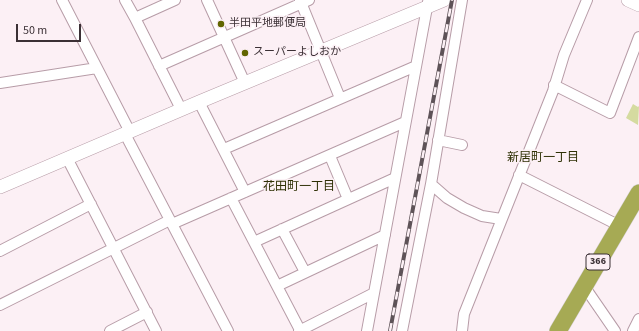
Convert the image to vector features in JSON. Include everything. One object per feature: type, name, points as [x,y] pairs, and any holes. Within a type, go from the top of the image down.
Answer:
[{"type":"highway","name":"366","points":[[558,331],[639,193]]},
{"type":"street","points":[[62,0],[97,68],[171,222],[228,331]]},
{"type":"street","points":[[125,0],[181,109]]},
{"type":"street","points":[[135,18],[175,0]]},
{"type":"street","points":[[207,0],[244,83]]},
{"type":"street","points":[[0,187],[181,109],[321,52],[428,3],[444,0]]},
{"type":"street","points":[[402,331],[438,140],[462,0]]},
{"type":"street","points":[[462,331],[464,314],[587,0]]},
{"type":"street","points":[[628,0],[639,5]]},
{"type":"street","points":[[159,66],[303,1],[321,52],[340,98]]},
{"type":"street","points":[[367,331],[428,3]]},
{"type":"street","points":[[554,86],[610,113],[639,37]]},
{"type":"street","points":[[224,149],[416,66]]},
{"type":"street","points":[[0,84],[97,68]]},
{"type":"street","points":[[199,102],[245,192]]},
{"type":"street","points":[[0,305],[114,248],[171,222],[330,156],[405,122]]},
{"type":"street","points":[[438,140],[462,145]]},
{"type":"street","points":[[330,156],[348,199]]},
{"type":"street","points":[[67,158],[156,331]]},
{"type":"street","points":[[519,175],[620,226]]},
{"type":"street","points":[[254,242],[395,178]]},
{"type":"street","points":[[430,184],[447,198],[464,208],[482,216],[501,219]]},
{"type":"street","points":[[231,198],[300,331],[374,293]]},
{"type":"street","points":[[0,251],[91,204]]},
{"type":"street","points":[[282,229],[305,272]]},
{"type":"street","points":[[277,286],[385,235]]},
{"type":"street","points":[[584,286],[615,331]]},
{"type":"street","points":[[110,331],[147,312]]},
{"type":"street","points":[[633,331],[639,319]]},
{"type":"green space","points":[[633,104],[638,107],[639,106],[638,125],[626,118]]},
{"type":"railway","points":[[390,331],[452,0]]},
{"type":"place","name":"半田平地郵便局","points":[[221,24]]},
{"type":"place","name":"スーパーよしおか","points":[[245,53]]},
{"type":"district","name":"新居町一丁目","points":[[543,158]]},
{"type":"district","name":"花田町一丁目","points":[[299,187]]}]
